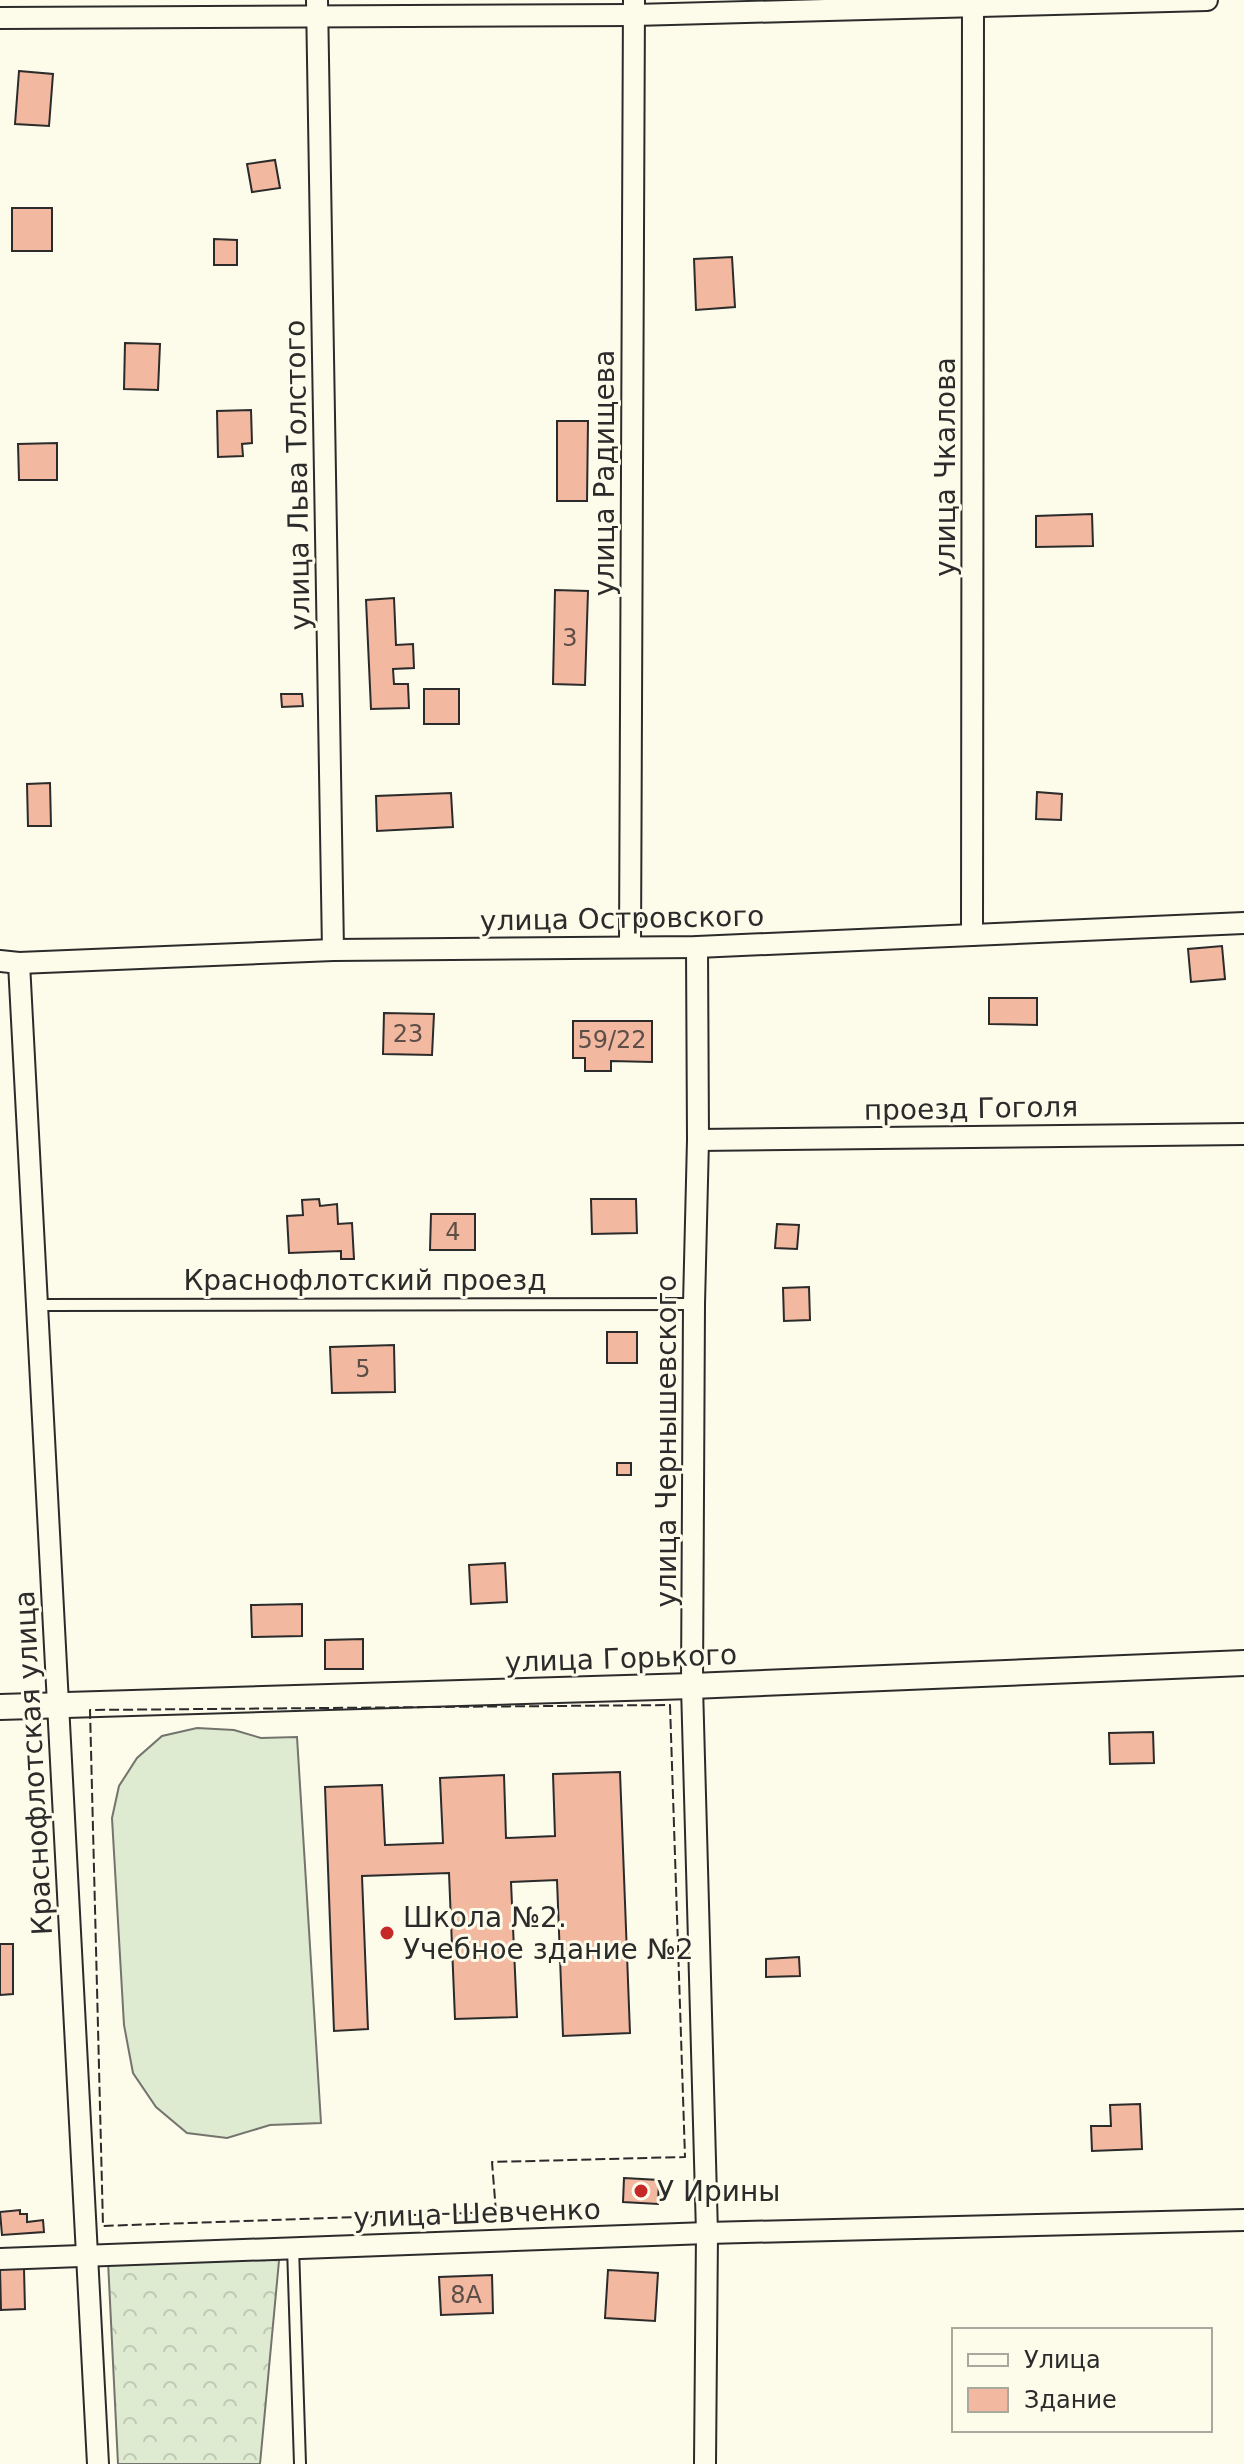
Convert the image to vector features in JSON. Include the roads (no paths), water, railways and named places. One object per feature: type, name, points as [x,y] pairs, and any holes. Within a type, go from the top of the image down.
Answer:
[{"type":"street","points":[[0,18],[317,9],[1207,0]]},
{"type":"street","name":"улица Чкалова","points":[[972,935],[973,3]]},
{"type":"street","name":"улица Радищева","points":[[630,946],[634,8]]},
{"type":"street","name":"улица Льва Толстого","points":[[317,9],[333,950]]},
{"type":"street","name":"улица Островского","points":[[10,962],[333,950],[697,947],[1244,923]]},
{"type":"street","name":"улица Чернышевского","points":[[697,947],[692,1686],[707,2233],[705,2464]]},
{"type":"street","name":"Краснофлотская улица","points":[[10,962],[36,1305],[98,2464]]},
{"type":"street","name":"проезд Гоголя","points":[[698,1140],[1244,1134]]},
{"type":"street","name":"улица Горького","points":[[0,1707],[692,1686],[1244,1663]]},
{"type":"street","name":"улица Шевченко","points":[[0,2259],[707,2233],[1244,2220]]},
{"type":"lane","name":"Краснофлотский проезд","points":[[36,1305],[694,1304]]},
{"type":"lane","points":[[293,2247],[300,2464]]},
{"type":"place","name":"Школа №2. Учебное здание №2","points":[[387,1933]]},
{"type":"place","name":"У Ирины","points":[[641,2191]]}]
